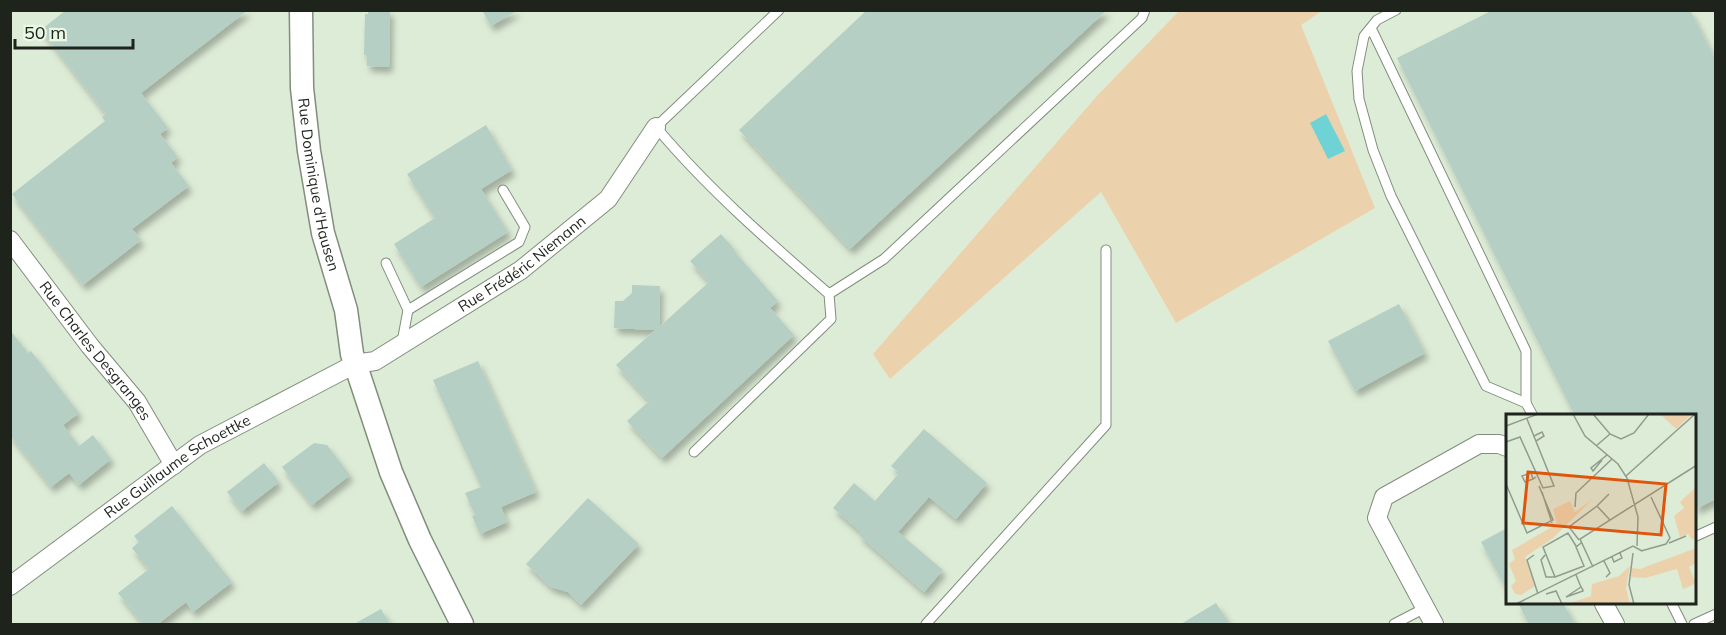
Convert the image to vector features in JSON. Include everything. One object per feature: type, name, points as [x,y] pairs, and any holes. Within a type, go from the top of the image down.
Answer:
[{"type":"street","name":"Rue Dominique d'Hausen","points":[[288,10],[286,40],[293,140],[304,198],[336,321],[354,359],[391,472],[420,540],[462,624]]},
{"type":"street","name":"Rue Dominique d'Hausen","points":[[302,10],[302,88],[309,151],[323,233],[346,310],[354,359]]},
{"type":"street","name":"Rue Frédéric Niemann","points":[[354,359],[375,361],[520,270],[608,199],[656,127]]},
{"type":"street","name":"Rue Charles Desgranges","points":[[10,240],[90,346],[137,402],[174,465]]},
{"type":"street","name":"Rue Guillaume Schoettke","points":[[10,586],[200,445],[354,359]]},
{"type":"street","points":[[1434,624],[1377,518],[1384,497],[1479,444],[1499,444],[1506,447]]},
{"type":"street","points":[[1605,605],[1615,624]]},
{"type":"lane","points":[[694,452],[831,320],[830,294],[768,242],[680,155],[656,127],[779,10]]},
{"type":"lane","points":[[830,294],[884,259],[1142,18],[1145,10]]},
{"type":"lane","points":[[1396,10],[1377,20],[1364,36],[1357,70],[1359,99],[1373,150],[1390,196],[1486,386],[1526,403]]},
{"type":"lane","points":[[1371,28],[1526,351],[1526,403],[1532,414]]},
{"type":"lane","points":[[408,310],[519,242],[525,227],[503,190]]},
{"type":"lane","points":[[926,624],[1106,425],[1106,250]]},
{"type":"lane","points":[[386,263],[408,310],[402,345]]},
{"type":"lane","points":[[1696,537],[1716,527]]},
{"type":"lane","points":[[1673,605],[1682,624]]},
{"type":"lane","points":[[1394,624],[1425,608]]},
{"type":"lane","points":[[1694,624],[1716,614]]},
{"type":"shaded area","points":[[1179,11],[1322,11],[1301,25],[1375,208],[1176,323],[1101,192],[890,379],[873,354],[1097,96]]},
{"type":"water","points":[[1326,114],[1345,151],[1328,159],[1310,123]]},
{"type":"building","points":[[66,10],[248,10],[141,93],[168,128],[160,134],[178,157],[171,163],[189,186],[132,229],[141,240],[83,285],[12,194],[105,121],[102,117],[106,114],[41,30]]},
{"type":"building","points":[[368,10],[390,10],[389,67],[367,66],[367,56],[364,55],[365,14],[368,14]]},
{"type":"building","points":[[482,10],[518,10],[491,26]]},
{"type":"building","points":[[867,10],[1107,10],[850,249],[739,130]]},
{"type":"building","points":[[1493,10],[1690,10],[1716,61],[1716,499],[1696,509],[1696,414],[1574,414],[1397,58]]},
{"type":"building","points":[[486,125],[512,170],[481,189],[508,232],[421,287],[394,244],[435,218],[407,174]]},
{"type":"building","points":[[721,234],[778,301],[770,308],[794,335],[662,458],[627,421],[649,401],[616,365],[655,330],[614,328],[615,301],[623,301],[632,293],[632,285],[660,286],[659,327],[709,282],[690,261]]},
{"type":"building","points":[[1399,304],[1425,353],[1355,391],[1328,341]]},
{"type":"building","points":[[10,330],[28,353],[31,351],[79,413],[63,425],[79,446],[93,435],[111,459],[79,485],[69,473],[51,487],[10,435]]},
{"type":"building","points":[[478,361],[536,492],[501,507],[507,522],[480,534],[472,516],[475,515],[465,493],[481,487],[433,380]]},
{"type":"building","points":[[924,429],[987,483],[956,519],[929,497],[898,532],[943,570],[924,592],[859,535],[861,532],[833,508],[854,483],[875,501],[899,473],[891,466]]},
{"type":"building","points":[[314,443],[327,445],[350,475],[312,505],[282,467]]},
{"type":"building","points":[[264,463],[279,482],[242,511],[227,492]]},
{"type":"building","points":[[588,498],[639,544],[581,605],[568,592],[551,587],[526,564]]},
{"type":"building","points":[[172,506],[232,582],[193,612],[186,602],[158,624],[143,624],[118,593],[149,569],[132,548],[139,542],[134,536]]},
{"type":"building","points":[[1506,529],[1506,588],[1481,542]]},
{"type":"building","points":[[1216,603],[1230,624],[1181,624]]},
{"type":"building","points":[[1519,605],[1564,605],[1575,624],[1529,624]]},
{"type":"building","points":[[381,609],[390,624],[354,624]]}]
